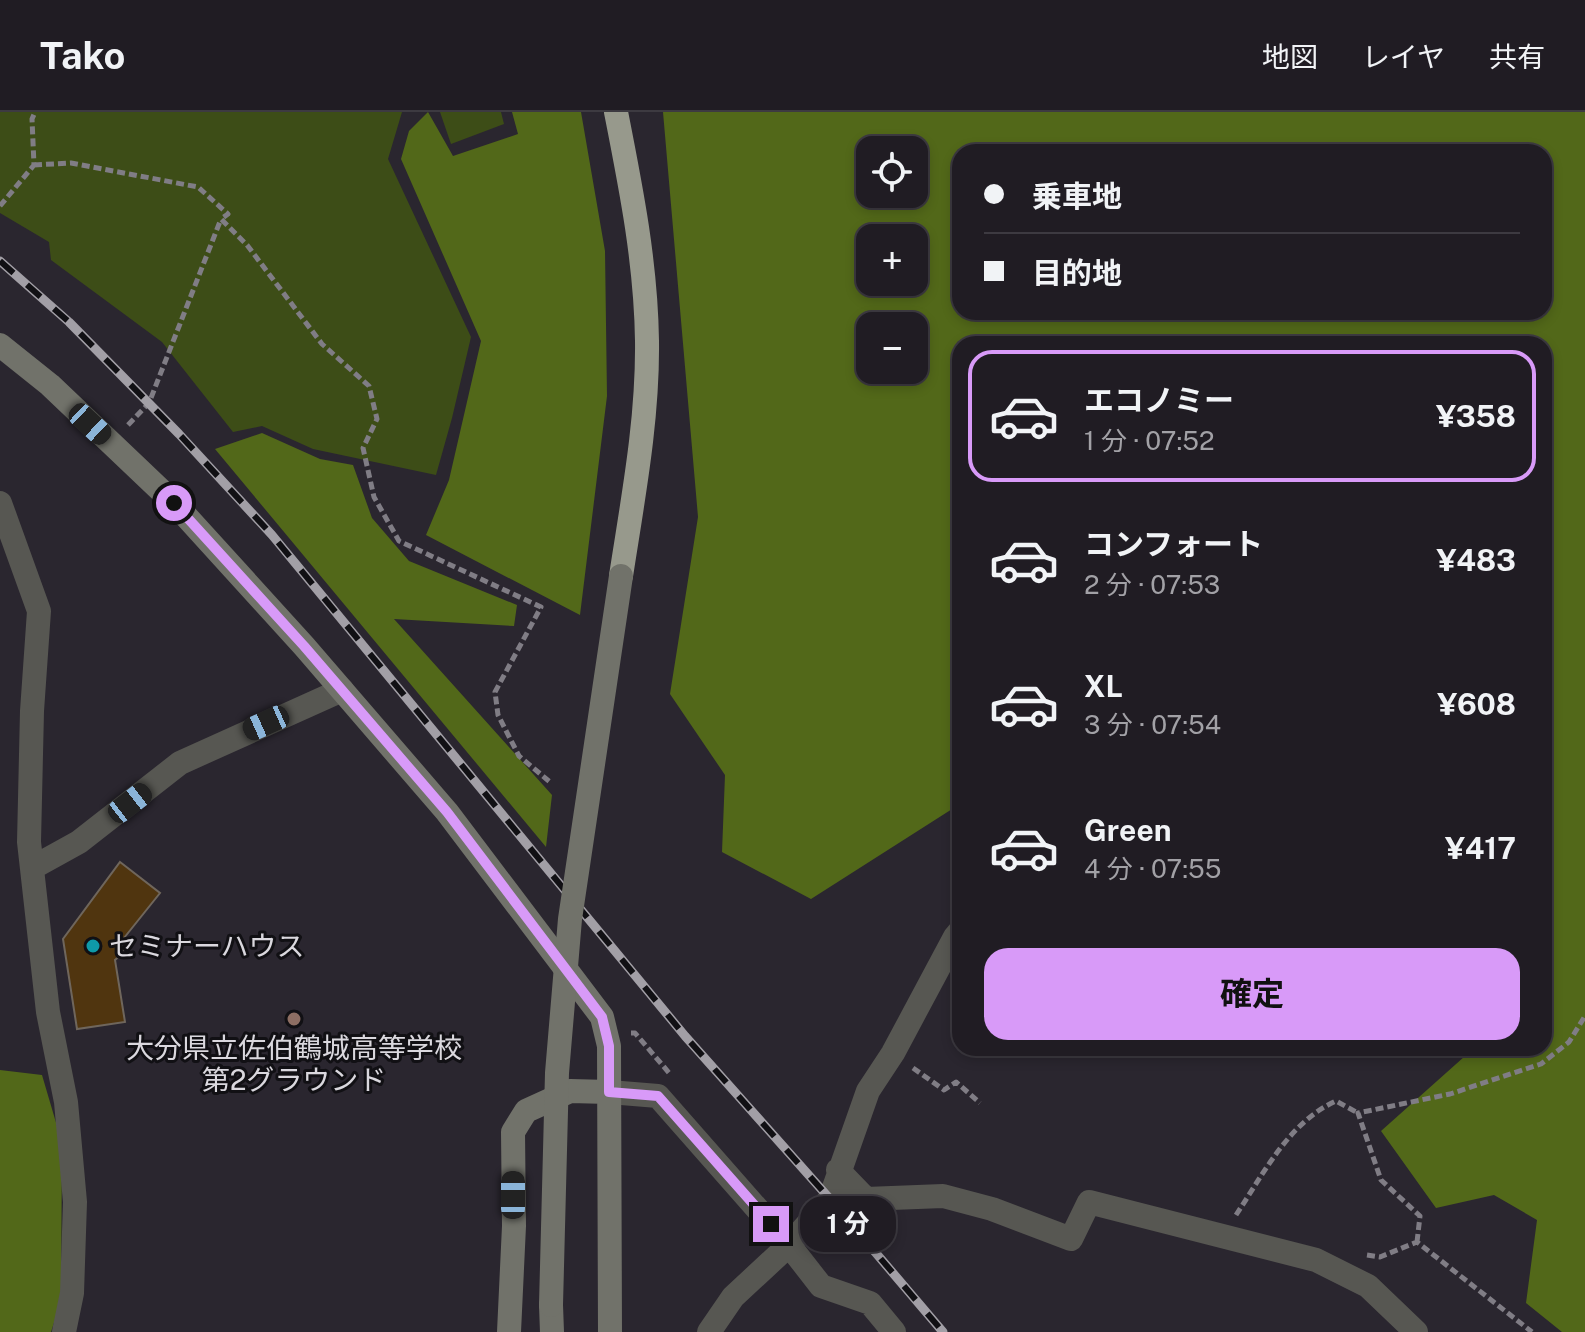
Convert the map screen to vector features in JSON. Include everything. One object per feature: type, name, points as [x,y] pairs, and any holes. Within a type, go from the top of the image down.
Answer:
[{"type":"highway","points":[[616,112],[640,236],[647,341],[640,451],[621,576]]},
{"type":"street","points":[[0,345],[50,385],[174,503],[342,690],[447,812],[602,1017],[609,1046],[610,1332]]},
{"type":"street","points":[[0,503],[39,611],[32,711],[29,842],[48,1012],[66,1102],[75,1202],[72,1293],[64,1332]]},
{"type":"street","points":[[552,1332],[557,1073],[570,919],[621,576]]},
{"type":"street","points":[[32,868],[79,842],[180,763],[342,690]]},
{"type":"street","points":[[709,1332],[733,1297],[789,1245],[830,1199],[868,1091],[893,1053],[952,943]]},
{"type":"street","points":[[509,1332],[514,1226],[513,1132],[526,1111],[570,1091],[658,1096],[789,1245],[821,1286],[870,1303],[894,1332]]},
{"type":"street","points":[[838,1170],[866,1199],[943,1196],[992,1209],[1071,1239],[1089,1202],[1316,1260],[1368,1286],[1416,1332]]},
{"type":"path","points":[[0,206],[34,165],[32,119],[35,112]]},
{"type":"path","points":[[34,165],[71,163],[198,187],[228,214],[221,219],[149,403],[111,443]]},
{"type":"path","points":[[221,219],[247,245],[322,344],[369,386],[377,419],[363,448],[374,497],[399,541],[541,607],[495,692],[498,715],[519,756],[550,782]]},
{"type":"path","points":[[1552,1055],[1569,1042],[1585,1016]]},
{"type":"path","points":[[893,1053],[944,1090],[956,1082],[980,1103]]},
{"type":"path","points":[[1227,1237],[1235,1216],[1288,1138],[1318,1109],[1336,1101],[1358,1113],[1450,1094],[1541,1064],[1551,1056]]},
{"type":"path","points":[[1358,1113],[1381,1180],[1420,1216],[1417,1242]]},
{"type":"path","points":[[1365,1255],[1380,1257],[1417,1242]]},
{"type":"path","points":[[1417,1242],[1532,1332]]},
{"type":"green space","points":[[0,112],[402,112],[388,159],[471,337],[436,475],[313,449],[262,426],[233,432],[162,342],[51,260],[49,242],[0,213]]},
{"type":"green space","points":[[428,112],[453,156],[518,134],[512,112],[581,112],[605,251],[607,396],[580,615],[426,535],[449,480],[481,341],[401,159],[409,131]]},
{"type":"green space","points":[[440,112],[501,112],[504,124],[451,144]]},
{"type":"green space","points":[[663,112],[1585,112],[1585,1332],[1562,1332],[1526,1303],[1537,1220],[1494,1195],[1436,1208],[1381,1131],[1465,1056],[1552,1056],[1552,336],[952,336],[952,809],[811,899],[722,852],[725,775],[670,694],[698,517]]},
{"type":"green space","points":[[262,433],[320,459],[353,465],[372,518],[409,561],[517,605],[514,626],[394,619],[552,795],[546,847],[215,449]]},
{"type":"green space","points":[[0,1070],[42,1075],[62,1143],[61,1301],[51,1332],[0,1332]]},
{"type":"building","name":"セミナーハウス","points":[[120,862],[160,893],[120,943],[122,954],[115,960],[125,1022],[77,1029],[63,939]]},
{"type":"railway","points":[[0,261],[69,322],[272,535],[685,1036],[943,1332]]},
{"type":"place","name":"セミナーハウス","points":[[93,946]]},
{"type":"place","name":"大分県立佐伯鶴城高等学校 第2グラウンド","points":[[294,1019]]},
{"type":"route","points":[[174,503],[304,646],[447,812],[602,1017],[609,1046],[609,1092],[658,1096],[771,1224]]}]
